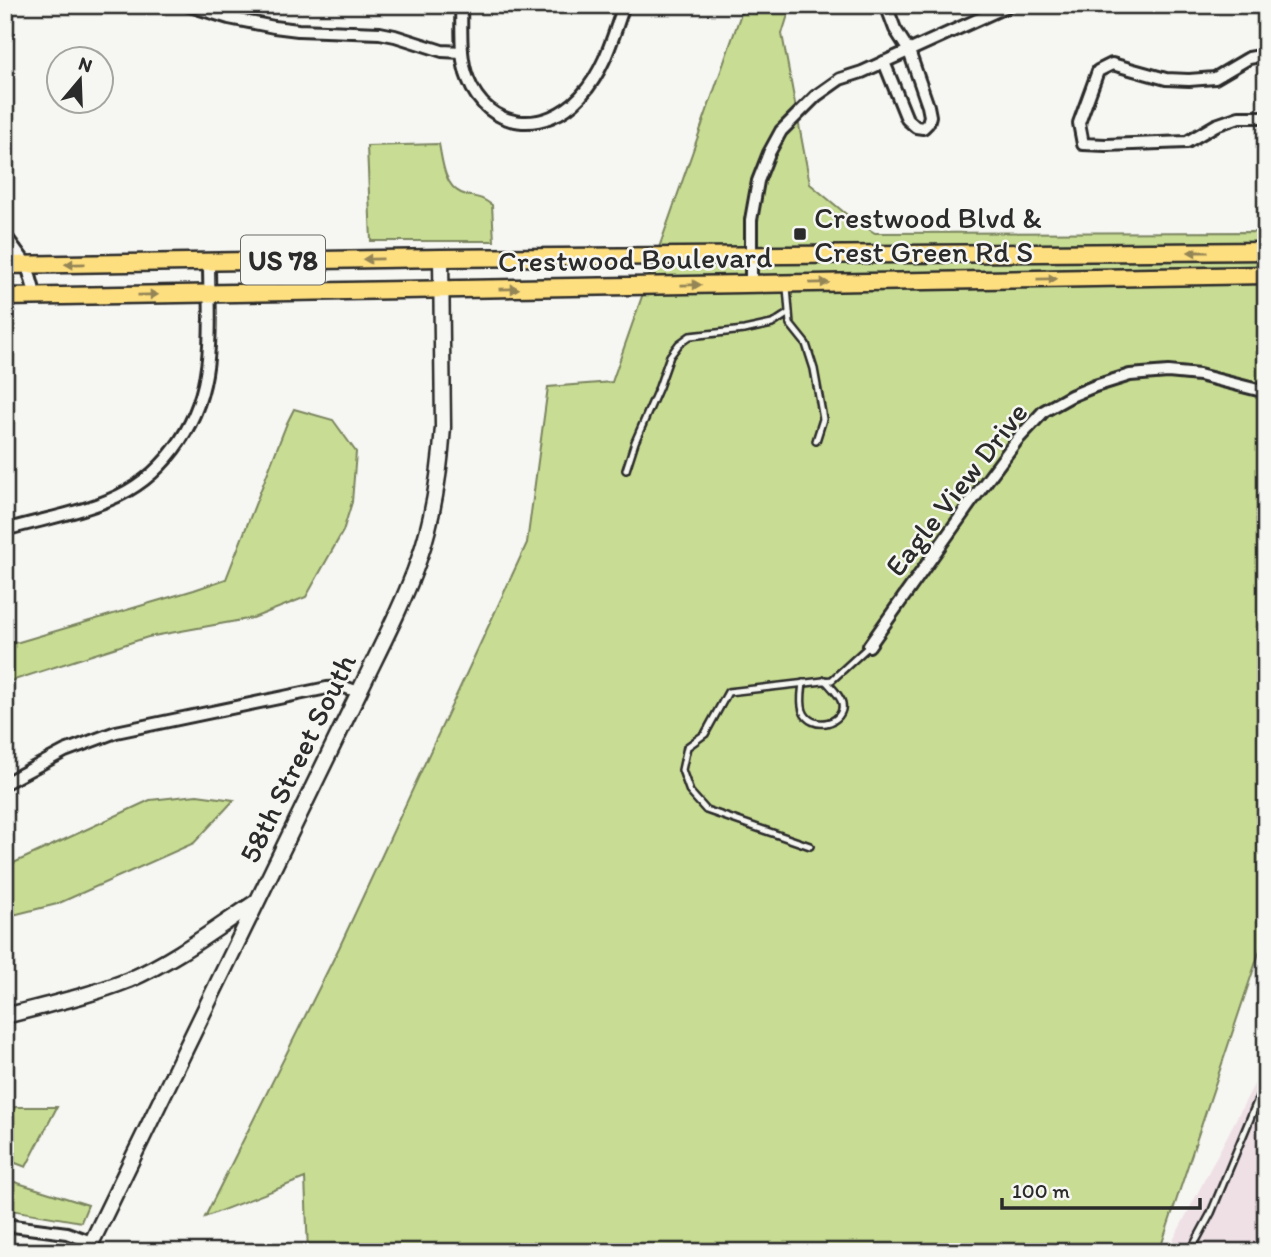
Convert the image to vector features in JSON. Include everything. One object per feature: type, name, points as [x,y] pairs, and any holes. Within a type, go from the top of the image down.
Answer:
[{"type":"main road","name":"Crestwood Boulevard","points":[[5,265],[441,258],[1266,251]]},
{"type":"main road","name":"Crestwood Boulevard","points":[[5,297],[1266,275]]},
{"type":"street","points":[[187,5],[229,18],[274,27],[380,33],[442,51],[462,52]]},
{"type":"street","points":[[461,5],[463,62],[474,92],[498,115],[520,122],[542,121],[563,112],[590,85],[603,63],[624,5]]},
{"type":"street","points":[[884,62],[907,119],[916,127],[923,128],[930,116],[909,51],[894,29],[887,5]]},
{"type":"street","points":[[751,284],[751,220],[758,181],[781,131],[816,96],[840,79],[862,72],[1010,5]]},
{"type":"street","points":[[1266,55],[1249,58],[1215,78],[1189,80],[1166,79],[1112,64],[1098,71],[1079,123],[1083,144],[1106,145],[1187,142],[1216,125],[1239,117],[1266,117]]},
{"type":"street","points":[[5,235],[27,265],[36,297]]},
{"type":"street","name":"58th Street South","points":[[89,1247],[359,692],[419,559],[433,510],[443,427],[441,258]]},
{"type":"street","points":[[5,530],[110,499],[139,483],[175,449],[188,428],[203,389],[208,356],[209,261]]},
{"type":"street","name":"Eagle View Drive","points":[[869,646],[1017,440],[1044,411],[1071,396],[1130,374],[1168,372],[1199,375],[1266,392]]},
{"type":"street","points":[[5,783],[65,751],[116,732],[327,688],[344,687],[359,692]]},
{"type":"street","points":[[5,1016],[92,993],[137,976],[172,957],[258,901]]},
{"type":"street","points":[[5,1225],[66,1233],[89,1247]]},
{"type":"lane","points":[[787,284],[790,324],[806,344],[814,369],[823,419],[817,441]]},
{"type":"lane","points":[[626,470],[670,356],[680,344],[690,336],[772,324],[789,313]]},
{"type":"lane","points":[[810,846],[706,810],[690,792],[681,770],[687,747],[705,734],[728,692],[832,680],[869,646]]},
{"type":"lane","points":[[803,683],[802,710],[807,719],[826,723],[841,713],[842,705],[825,680]]},
{"type":"lane","points":[[1190,1252],[1211,1213],[1266,1080]]},
{"type":"shaded area","points":[[1266,1070],[1266,1252],[1167,1252],[1260,1073]]},
{"type":"green space","points":[[744,5],[791,5],[782,34],[810,184],[852,219],[875,233],[1266,232],[1266,932],[1159,1252],[308,1252],[305,1178],[205,1217],[339,948],[527,543],[548,387],[612,382]]},
{"type":"green space","points":[[439,144],[447,178],[455,190],[492,205],[494,241],[371,241],[367,146]]},
{"type":"green space","points":[[294,409],[333,420],[356,452],[352,502],[343,531],[306,597],[253,618],[148,637],[5,683],[5,644],[226,579]]},
{"type":"green space","points":[[197,795],[234,800],[194,843],[57,904],[5,917],[5,867],[150,800]]},
{"type":"green space","points":[[57,1107],[26,1167],[5,1159],[5,1108]]},
{"type":"green space","points":[[5,1179],[88,1205],[81,1222],[5,1209]]},
{"type":"place","name":"Crestwood Blvd & Crest Green Rd S","points":[[800,234]]}]
